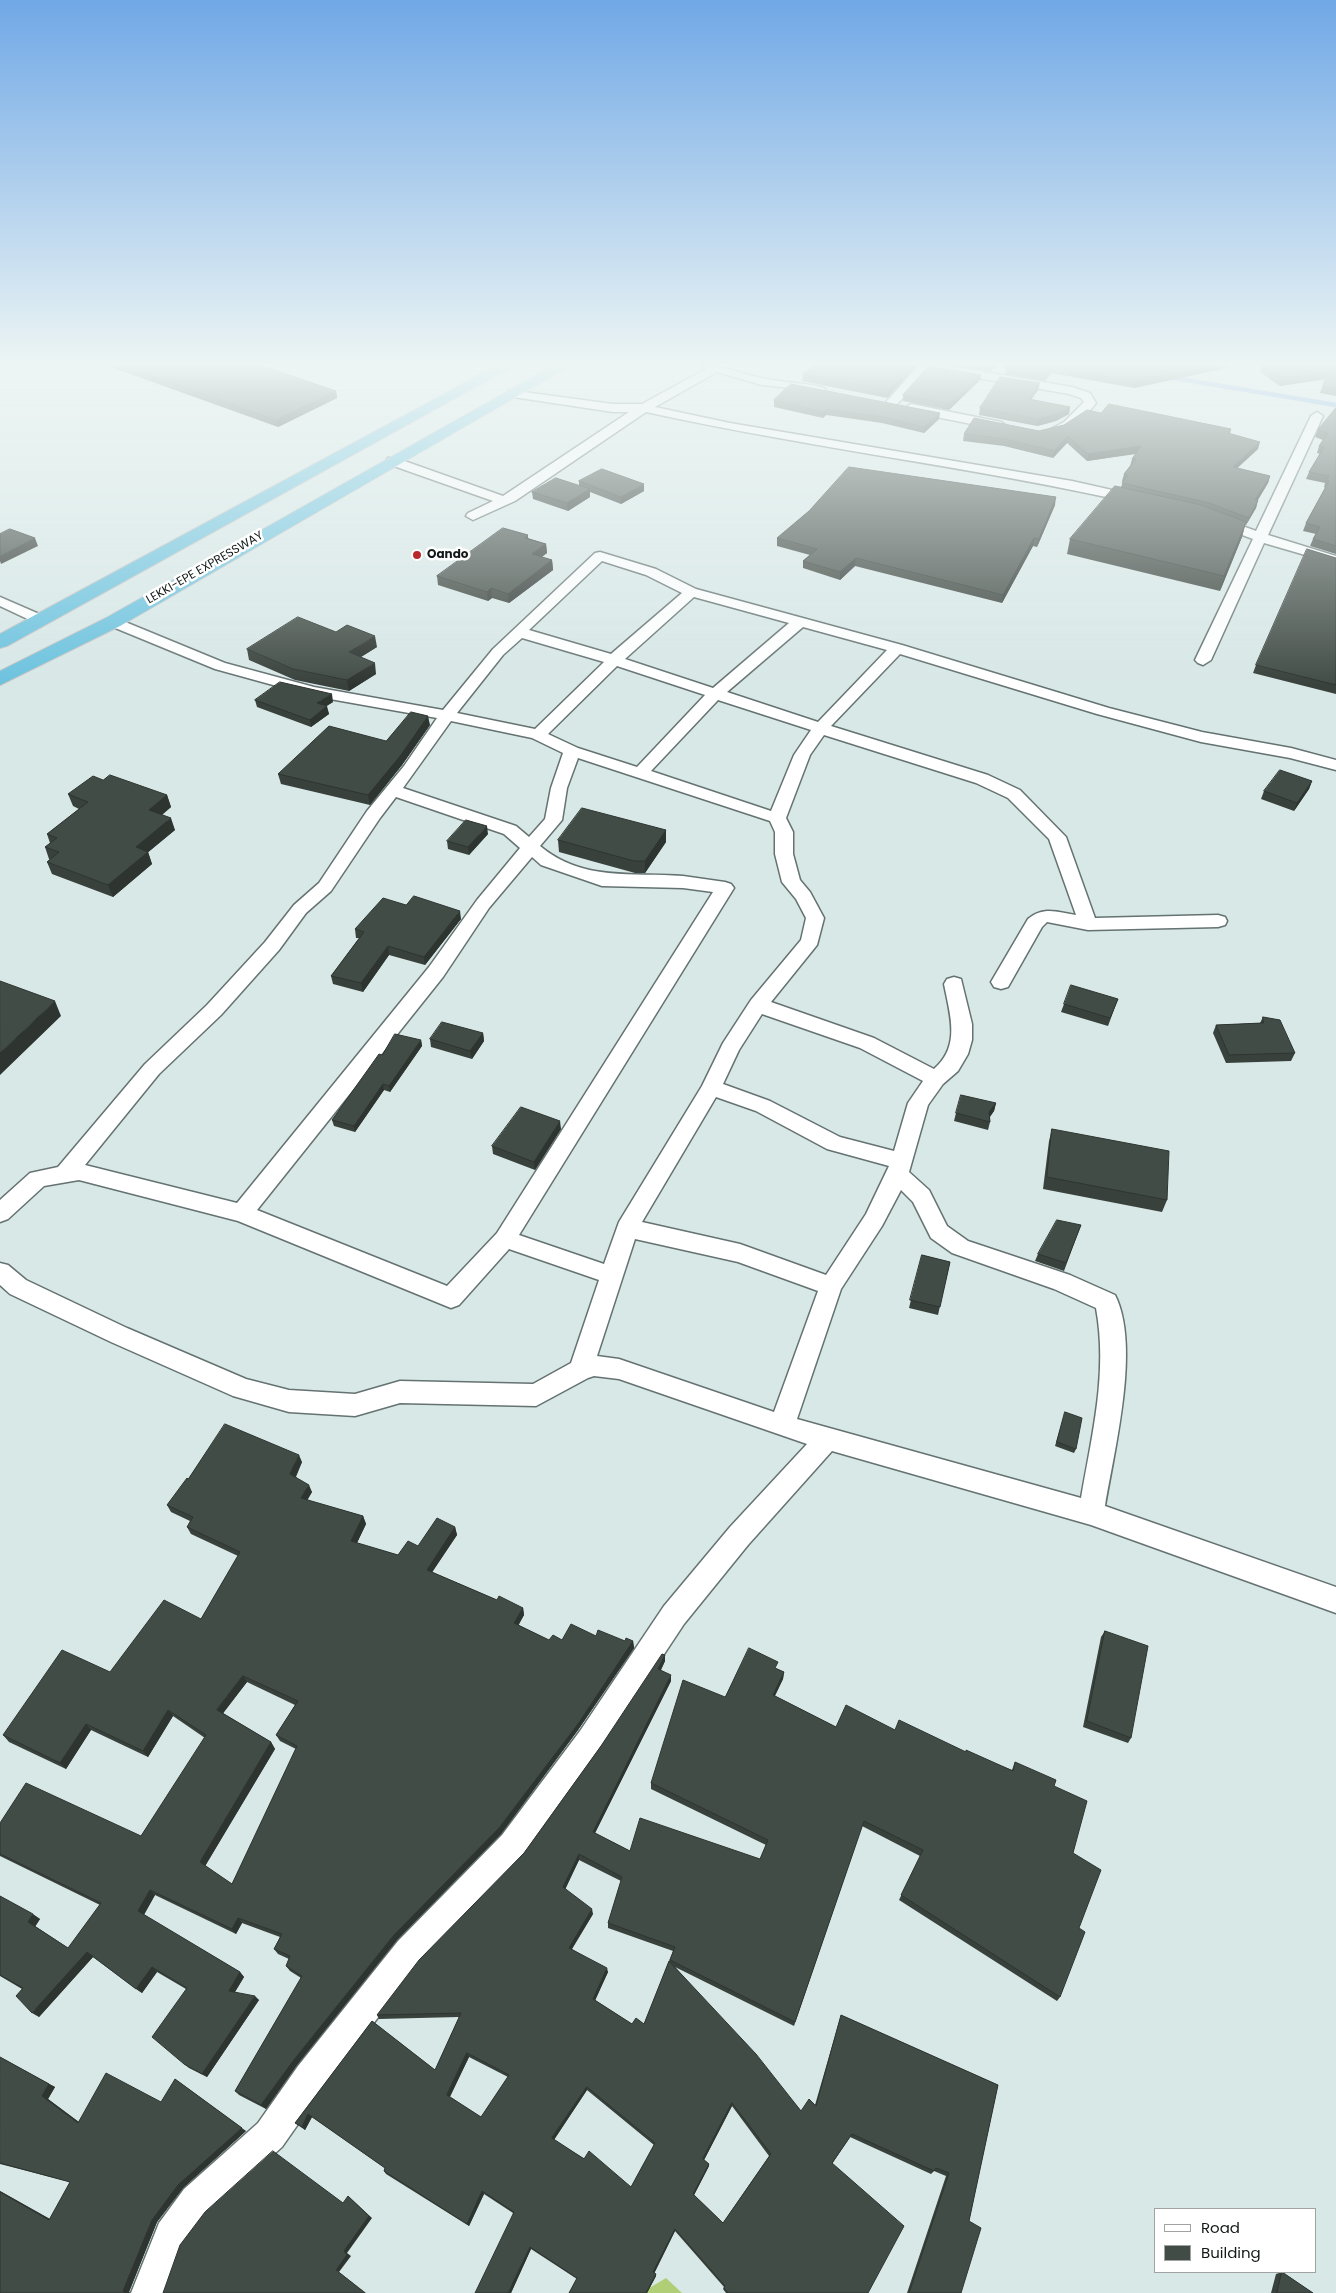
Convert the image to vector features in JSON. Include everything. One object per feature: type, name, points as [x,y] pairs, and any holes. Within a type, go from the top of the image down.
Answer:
[{"type":"highway","points":[[0,642],[312,472]]},
{"type":"highway","name":"LEKKI-EPE EXPRESSWAY","points":[[0,679],[113,622],[373,472]]},
{"type":"street","points":[[423,472],[504,501]]},
{"type":"street","points":[[473,516],[504,501],[547,472]]},
{"type":"street","points":[[927,472],[1145,508],[1072,484],[999,472]]},
{"type":"street","points":[[1204,660],[1292,472]]},
{"type":"street","points":[[1203,521],[1336,560]]},
{"type":"street","points":[[65,1174],[152,1069],[214,1010],[272,946],[300,909],[325,887],[373,815],[446,716],[498,652],[600,556],[651,572],[691,592],[897,648],[1136,720],[1201,737],[1291,753],[1336,765]]},
{"type":"street","points":[[538,735],[614,660],[691,592]]},
{"type":"street","points":[[0,601],[41,620]]},
{"type":"street","points":[[640,773],[714,694],[801,621]]},
{"type":"street","points":[[113,622],[220,666],[313,691],[494,724],[538,735],[572,751],[778,818]]},
{"type":"street","points":[[519,632],[614,660],[948,770],[982,779],[1014,794],[1057,837],[1088,924]]},
{"type":"street","points":[[581,1370],[610,1275],[627,1228],[711,1088],[730,1048],[758,1006],[810,941],[815,918],[804,896],[791,882],[784,854],[784,832],[778,818],[794,769],[821,728],[897,648]]},
{"type":"street","points":[[242,1213],[436,972],[482,904],[553,820],[559,788],[572,751]]},
{"type":"street","points":[[0,1213],[38,1179],[79,1172],[242,1213],[451,1298],[506,1239],[725,888],[683,882],[602,880],[547,862],[510,830],[392,790]]},
{"type":"street","points":[[1001,982],[1035,923],[1042,917],[1049,916],[1088,924],[1218,921]]},
{"type":"street","points":[[782,1426],[831,1286],[874,1220],[899,1168],[918,1103],[936,1079],[951,1066],[962,1040],[962,1024],[954,984]]},
{"type":"street","points":[[758,1006],[867,1043],[936,1079]]},
{"type":"street","points":[[711,1088],[763,1106],[834,1143],[899,1168],[921,1196],[938,1232],[960,1247],[1062,1282],[1107,1302],[1113,1323],[1112,1381],[1091,1513]]},
{"type":"street","points":[[627,1228],[740,1253],[831,1286]]},
{"type":"street","points":[[506,1239],[610,1275]]},
{"type":"street","points":[[0,1272],[18,1287],[242,1389],[289,1401],[355,1405],[400,1392],[536,1395],[581,1370],[594,1366],[619,1369],[782,1426],[1091,1513],[1336,1600]]},
{"type":"street","points":[[149,2293],[171,2236],[196,2201],[270,2135],[310,2078],[409,1952],[513,1846],[590,1741],[674,1615],[739,1536],[827,1439]]},
{"type":"green space","points":[[666,2278],[682,2293],[641,2293]]},
{"type":"building","points":[[596,472],[610,472],[644,484],[621,497],[579,481]]},
{"type":"building","points":[[844,472],[884,472],[1056,497],[1039,539],[1034,538],[1003,595],[856,558],[840,572],[803,561],[817,549],[777,538],[809,511]]},
{"type":"building","points":[[1126,472],[1254,472],[1270,476],[1255,500],[1258,500],[1249,518],[1209,503],[1122,483],[1128,475],[1124,474]]},
{"type":"building","points":[[1309,472],[1336,472],[1336,546],[1313,539],[1320,527],[1306,523],[1329,481],[1326,480],[1329,476]]},
{"type":"building","points":[[556,478],[590,489],[567,503],[532,492]]},
{"type":"building","points":[[1115,486],[1201,505],[1246,522],[1224,576],[1070,539]]},
{"type":"building","points":[[503,528],[528,535],[525,538],[546,544],[532,554],[552,560],[508,594],[491,588],[487,592],[437,576]]},
{"type":"building","points":[[10,529],[35,538],[0,556],[0,534]]},
{"type":"building","points":[[1307,549],[1336,558],[1336,685],[1256,665]]},
{"type":"building","points":[[298,617],[336,632],[347,625],[375,636],[349,652],[375,663],[347,680],[293,669],[247,649]]},
{"type":"building","points":[[280,682],[332,694],[317,703],[327,706],[310,720],[255,700]]},
{"type":"building","points":[[411,712],[428,716],[401,755],[368,795],[278,774],[329,726],[386,741]]},
{"type":"building","points":[[1280,770],[1312,781],[1297,803],[1264,791]]},
{"type":"building","points":[[110,775],[167,795],[149,810],[171,818],[136,847],[148,852],[108,885],[47,862],[59,852],[45,847],[57,838],[47,834],[88,802],[68,794],[93,776],[103,780]]},
{"type":"building","points":[[582,808],[666,830],[645,861],[634,861],[558,840]]},
{"type":"building","points":[[466,820],[487,826],[468,847],[447,841]]},
{"type":"building","points":[[414,896],[460,911],[424,957],[388,946],[361,983],[331,976],[364,932],[355,929],[383,898],[406,905]]},
{"type":"building","points":[[0,981],[55,1001],[0,1053]]},
{"type":"building","points":[[1071,985],[1118,999],[1110,1018],[1064,1004]]},
{"type":"building","points":[[1263,1017],[1280,1020],[1295,1053],[1229,1055],[1216,1025],[1263,1023]]},
{"type":"building","points":[[442,1022],[483,1033],[470,1051],[430,1039]]},
{"type":"building","points":[[395,1034],[421,1040],[389,1086],[383,1084],[354,1126],[332,1120],[379,1054],[382,1055]]},
{"type":"building","points":[[961,1095],[996,1103],[989,1112],[990,1122],[956,1113]]},
{"type":"building","points":[[521,1107],[560,1121],[534,1162],[492,1146]]},
{"type":"building","points":[[1052,1129],[1169,1151],[1167,1200],[1047,1177]]},
{"type":"building","points":[[1057,1220],[1081,1225],[1066,1263],[1038,1254]]},
{"type":"building","points":[[922,1255],[950,1262],[940,1307],[910,1300]]},
{"type":"building","points":[[1065,1412],[1082,1418],[1076,1449],[1057,1442]]},
{"type":"building","points":[[225,1424],[299,1455],[290,1474],[309,1485],[301,1498],[363,1516],[351,1541],[398,1555],[408,1541],[418,1546],[437,1518],[455,1527],[427,1570],[497,1600],[499,1596],[523,1608],[514,1623],[549,1640],[553,1635],[562,1640],[571,1624],[596,1636],[598,1630],[625,1641],[626,1638],[633,1641],[578,1724],[499,1828],[394,1935],[293,2061],[261,2105],[235,2091],[302,1976],[286,1966],[290,1956],[274,1949],[282,1934],[238,1918],[232,1929],[150,1890],[138,1911],[240,1972],[229,1991],[255,1996],[202,2074],[184,2064],[152,2037],[187,1988],[152,1967],[136,1989],[87,1952],[32,2013],[16,1996],[23,1988],[0,1975],[0,1896],[33,1914],[28,1922],[68,1948],[101,1903],[0,1854],[0,1823],[26,1783],[141,1836],[206,1735],[168,1710],[143,1751],[86,1724],[60,1763],[3,1735],[62,1650],[110,1672],[164,1600],[201,1619],[240,1552],[187,1527],[193,1517],[167,1505],[188,1479]],"holes":[[[243,1676],[298,1701],[276,1735],[297,1746],[232,1884],[200,1862],[271,1742],[217,1710]]]},
{"type":"building","points":[[1105,1631],[1148,1646],[1131,1738],[1087,1721]]},
{"type":"building","points":[[749,1648],[778,1662],[775,1668],[784,1672],[773,1695],[836,1727],[846,1705],[895,1730],[899,1720],[966,1752],[966,1750],[1013,1771],[1015,1762],[1056,1780],[1054,1786],[1087,1801],[1073,1853],[1101,1870],[1079,1928],[1085,1932],[1060,1997],[901,1895],[923,1850],[864,1821],[795,2022],[670,1960],[675,1947],[608,1923],[622,1877],[579,1854],[563,1887],[592,1909],[569,1948],[607,1968],[593,1999],[632,2024],[636,2018],[644,2024],[669,1961],[756,2054],[801,2111],[809,2099],[816,2106],[841,2015],[998,2085],[969,2221],[981,2228],[961,2293],[909,2293],[949,2173],[936,2168],[934,2171],[852,2134],[832,2163],[904,2226],[868,2293],[728,2293],[724,2288],[725,2286],[675,2229],[653,2272],[656,2274],[646,2293],[569,2293],[577,2278],[530,2247],[508,2293],[475,2293],[514,2212],[482,2191],[467,2224],[384,2171],[385,2168],[308,2114],[302,2127],[295,2123],[372,2021],[435,2070],[461,2013],[377,2015],[419,1960],[524,1853],[601,1746],[662,1654],[665,1655],[658,1669],[671,1675],[593,1832],[630,1851],[640,1818],[760,1859],[768,1840],[651,1783],[683,1680],[725,1697]],"holes":[[[467,2053],[509,2075],[481,2117],[447,2095]],[[587,2087],[655,2143],[631,2187],[589,2151],[584,2159],[552,2138]],[[732,2103],[771,2154],[723,2223],[693,2194],[709,2164],[703,2159]]]},
{"type":"building","points":[[0,2057],[49,2084],[42,2096],[78,2123],[106,2073],[161,2102],[175,2079],[242,2128],[178,2185],[152,2220],[123,2291],[125,2293],[0,2293],[0,2192],[49,2220],[70,2182],[0,2163]]},
{"type":"building","points":[[273,2151],[343,2203],[348,2196],[369,2216],[344,2251],[347,2255],[336,2270],[365,2293],[163,2293],[180,2245],[205,2212]]},
{"type":"building","points":[[1282,2273],[1283,2273],[1313,2293],[1277,2293]]},
{"type":"place","name":"Oando","points":[[417,555]]}]
